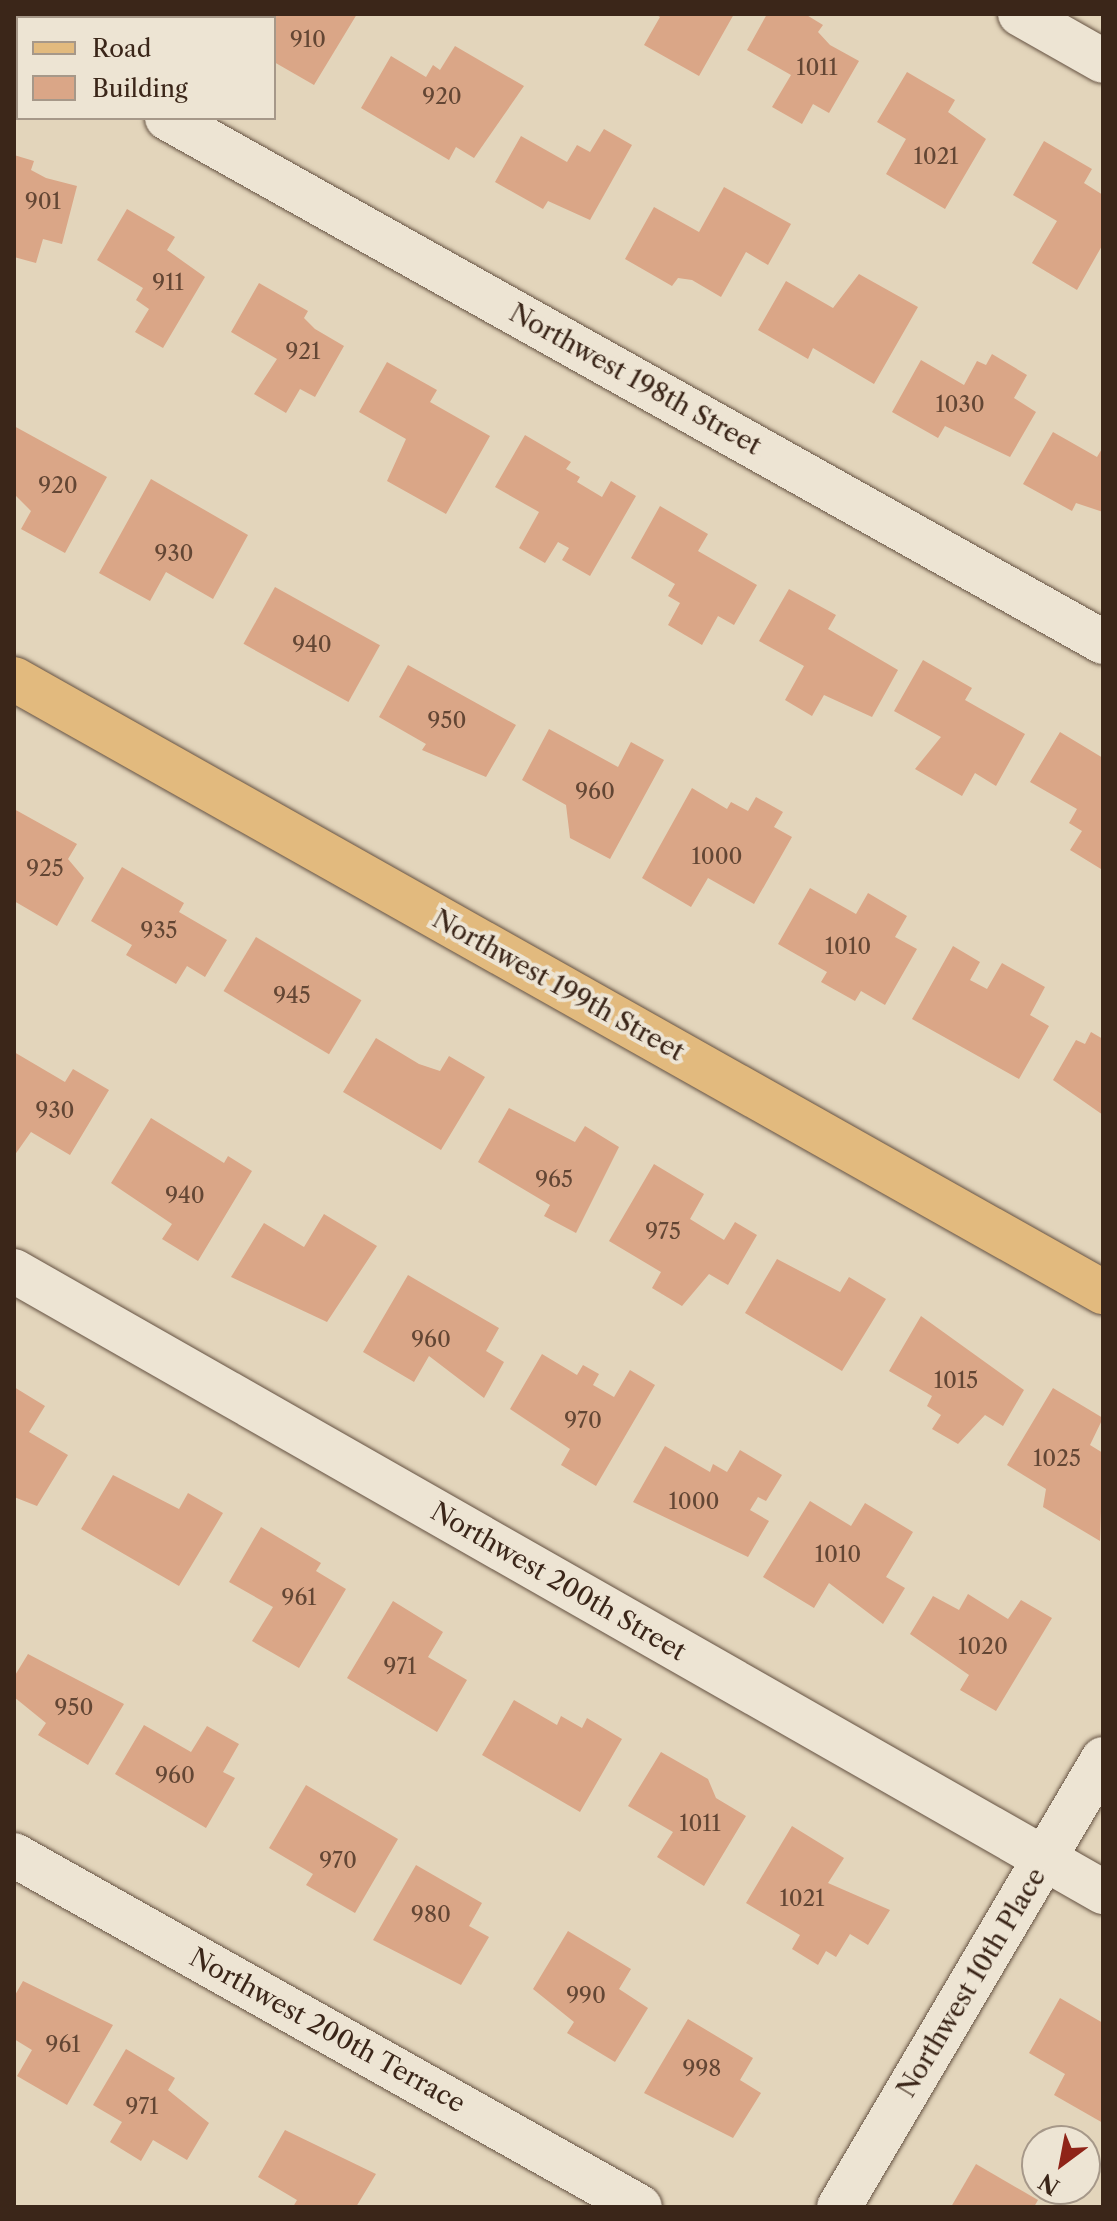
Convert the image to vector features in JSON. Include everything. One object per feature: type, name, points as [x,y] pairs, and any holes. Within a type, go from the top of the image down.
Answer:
[{"type":"main road","name":"Northwest 199th Street","points":[[14,679],[1103,1292]]},
{"type":"street","points":[[1020,14],[1103,61]]},
{"type":"street","name":"Northwest 198th Street","points":[[171,120],[1103,642]]},
{"type":"street","name":"Northwest 200th Street","points":[[14,1271],[1103,1892]]},
{"type":"street","name":"Northwest 10th Place","points":[[839,2207],[1103,1759]]},
{"type":"street","name":"Northwest 200th Terrace","points":[[14,1855],[640,2207]]},
{"type":"building","points":[[239,14],[357,14],[314,85],[276,63],[276,16]]},
{"type":"building","points":[[655,14],[734,14],[699,76],[644,45],[660,17]]},
{"type":"building","points":[[767,14],[805,14],[823,25],[818,32],[830,45],[859,61],[829,113],[813,104],[802,124],[772,107],[791,75],[747,50]]},
{"type":"building","points":[[455,46],[524,86],[474,158],[456,147],[449,160],[361,108],[391,56],[426,77],[433,65],[440,70]]},
{"type":"building","points":[[907,72],[955,100],[948,112],[986,139],[945,209],[886,174],[906,139],[877,122]]},
{"type":"building","points":[[604,129],[632,145],[590,220],[548,201],[543,209],[495,182],[521,136],[567,162],[577,145],[590,152]]},
{"type":"building","points":[[1044,141],[1092,169],[1084,183],[1103,195],[1103,244],[1077,290],[1032,263],[1057,221],[1013,195]]},
{"type":"building","points":[[14,155],[34,161],[31,170],[46,178],[77,186],[62,244],[43,239],[36,263],[14,257]]},
{"type":"building","points":[[724,187],[791,224],[768,265],[746,252],[721,297],[692,280],[678,278],[672,286],[625,259],[654,207],[699,232]]},
{"type":"building","points":[[127,209],[175,237],[167,250],[205,277],[163,348],[135,332],[149,309],[136,300],[143,288],[97,260]]},
{"type":"building","points":[[859,274],[918,307],[874,384],[813,348],[808,359],[758,330],[786,281],[833,308]]},
{"type":"building","points":[[259,283],[308,311],[304,318],[315,329],[344,346],[315,397],[300,389],[286,413],[254,394],[277,359],[231,332]]},
{"type":"building","points":[[992,354],[1027,375],[1014,398],[1036,412],[1010,457],[945,426],[938,438],[892,412],[921,360],[964,385],[977,361],[986,365]]},
{"type":"building","points":[[387,362],[437,390],[430,402],[490,436],[446,514],[387,481],[406,439],[359,412]]},
{"type":"building","points":[[14,426],[107,477],[65,553],[21,529],[31,511],[14,494]]},
{"type":"building","points":[[1053,432],[1097,457],[1103,447],[1103,512],[1076,503],[1072,511],[1023,484]]},
{"type":"building","points":[[525,435],[571,462],[566,469],[580,477],[577,482],[602,497],[611,481],[636,496],[590,576],[562,560],[569,548],[558,542],[545,563],[519,548],[539,512],[495,487]]},
{"type":"building","points":[[151,479],[248,535],[213,599],[166,572],[150,601],[99,573]]},
{"type":"building","points":[[660,506],[708,534],[698,551],[757,585],[734,625],[718,616],[702,645],[668,625],[680,603],[668,596],[675,584],[631,558]]},
{"type":"building","points":[[275,587],[380,645],[348,702],[243,644]]},
{"type":"building","points":[[789,589],[836,615],[828,629],[898,670],[872,717],[824,695],[812,716],[785,700],[804,666],[759,641]]},
{"type":"building","points":[[923,660],[972,688],[965,700],[1025,734],[996,786],[975,773],[962,796],[915,769],[941,737],[894,711]]},
{"type":"building","points":[[408,665],[516,725],[486,777],[422,750],[426,744],[379,717]]},
{"type":"building","points":[[549,729],[618,767],[631,742],[664,760],[610,859],[570,838],[566,805],[522,780]]},
{"type":"building","points":[[1060,732],[1103,758],[1101,869],[1070,850],[1082,831],[1069,823],[1077,809],[1030,782]]},
{"type":"building","points":[[692,788],[727,809],[731,802],[748,811],[756,797],[783,812],[774,827],[792,837],[754,904],[708,878],[691,907],[642,878]]},
{"type":"building","points":[[14,809],[77,844],[68,859],[84,878],[57,926],[14,901]]},
{"type":"building","points":[[122,867],[184,903],[179,912],[227,940],[205,977],[187,966],[176,984],[126,955],[132,945],[91,921]]},
{"type":"building","points":[[810,888],[856,914],[868,893],[907,916],[895,937],[917,949],[885,1005],[861,991],[855,1001],[821,982],[827,972],[778,944]]},
{"type":"building","points":[[256,937],[361,1000],[329,1054],[224,991]]},
{"type":"building","points":[[953,946],[980,962],[970,980],[987,989],[1002,963],[1045,987],[1030,1015],[1049,1026],[1019,1079],[912,1019]]},
{"type":"building","points":[[1091,1032],[1103,1039],[1103,1115],[1053,1080],[1076,1040],[1085,1044]]},
{"type":"building","points":[[376,1038],[419,1064],[440,1071],[449,1056],[485,1077],[441,1150],[343,1092]]},
{"type":"building","points":[[14,1052],[65,1082],[73,1069],[109,1090],[70,1155],[31,1132],[14,1156]]},
{"type":"building","points":[[509,1108],[575,1142],[585,1126],[619,1147],[576,1233],[544,1216],[550,1205],[478,1162]]},
{"type":"building","points":[[151,1118],[224,1163],[228,1156],[252,1171],[198,1261],[162,1239],[172,1224],[111,1183]]},
{"type":"building","points":[[654,1164],[704,1194],[690,1219],[724,1240],[735,1222],[757,1235],[728,1285],[709,1274],[682,1306],[652,1288],[661,1272],[609,1241]]},
{"type":"building","points":[[324,1214],[377,1246],[327,1322],[231,1277],[264,1223],[304,1247]]},
{"type":"building","points":[[777,1259],[840,1292],[849,1277],[886,1299],[842,1371],[745,1313]]},
{"type":"building","points":[[408,1275],[499,1328],[486,1351],[504,1362],[484,1398],[429,1356],[414,1382],[363,1352]]},
{"type":"building","points":[[921,1316],[1024,1390],[1003,1426],[985,1415],[958,1444],[932,1429],[941,1415],[927,1406],[932,1396],[889,1371]]},
{"type":"building","points":[[542,1354],[577,1375],[583,1365],[599,1374],[593,1385],[614,1397],[630,1370],[655,1385],[596,1486],[561,1465],[570,1449],[510,1409]]},
{"type":"building","points":[[14,1387],[45,1406],[29,1432],[68,1455],[37,1506],[14,1497]]},
{"type":"building","points":[[1053,1388],[1103,1418],[1090,1445],[1103,1453],[1100,1541],[1043,1507],[1046,1489],[1007,1465]]},
{"type":"building","points":[[665,1446],[710,1472],[713,1464],[727,1472],[740,1450],[782,1475],[766,1501],[758,1497],[750,1510],[769,1521],[748,1557],[633,1502]]},
{"type":"building","points":[[113,1475],[179,1509],[188,1493],[223,1513],[179,1586],[81,1529]]},
{"type":"building","points":[[810,1501],[851,1526],[865,1503],[913,1532],[886,1577],[905,1588],[883,1624],[829,1583],[814,1608],[763,1577]]},
{"type":"building","points":[[261,1527],[321,1563],[316,1571],[346,1589],[299,1668],[252,1641],[273,1607],[229,1582]]},
{"type":"building","points":[[968,1594],[1008,1619],[1021,1600],[1052,1618],[996,1711],[960,1690],[969,1675],[910,1634],[933,1596],[959,1610]]},
{"type":"building","points":[[393,1601],[443,1632],[428,1657],[467,1680],[437,1732],[347,1678]]},
{"type":"building","points":[[28,1654],[124,1704],[88,1765],[38,1735],[46,1723],[14,1697],[14,1677]]},
{"type":"building","points":[[514,1700],[557,1725],[561,1716],[582,1728],[587,1718],[622,1739],[580,1812],[482,1755]]},
{"type":"building","points":[[144,1725],[191,1752],[207,1726],[239,1744],[223,1772],[235,1778],[206,1828],[115,1774]]},
{"type":"building","points":[[661,1752],[708,1779],[716,1798],[746,1816],[704,1886],[657,1857],[673,1832],[628,1806]]},
{"type":"building","points":[[306,1785],[398,1839],[355,1913],[306,1885],[313,1874],[269,1848]]},
{"type":"building","points":[[792,1826],[844,1858],[828,1883],[890,1910],[868,1945],[850,1934],[836,1957],[826,1951],[818,1965],[792,1949],[800,1935],[746,1903]]},
{"type":"building","points":[[416,1865],[482,1903],[469,1926],[489,1937],[461,1985],[373,1940]]},
{"type":"building","points":[[568,1931],[631,1969],[619,1989],[648,2008],[615,2062],[567,2033],[574,2022],[533,1989]]},
{"type":"building","points":[[23,1981],[113,2025],[67,2105],[17,2076],[32,2050],[14,2039],[14,1997]]},
{"type":"building","points":[[1060,1998],[1103,2023],[1103,2123],[1054,2095],[1065,2074],[1029,2053]]},
{"type":"building","points":[[688,2019],[753,2058],[740,2080],[761,2093],[733,2138],[644,2093]]},
{"type":"building","points":[[126,2049],[175,2078],[168,2090],[209,2123],[187,2160],[153,2140],[141,2161],[110,2142],[122,2122],[93,2105]]},
{"type":"building","points":[[285,2130],[376,2174],[356,2207],[293,2207],[297,2200],[258,2177]]},
{"type":"building","points":[[976,2164],[1021,2190],[1021,2205],[1035,2205],[1034,2207],[951,2207]]}]
